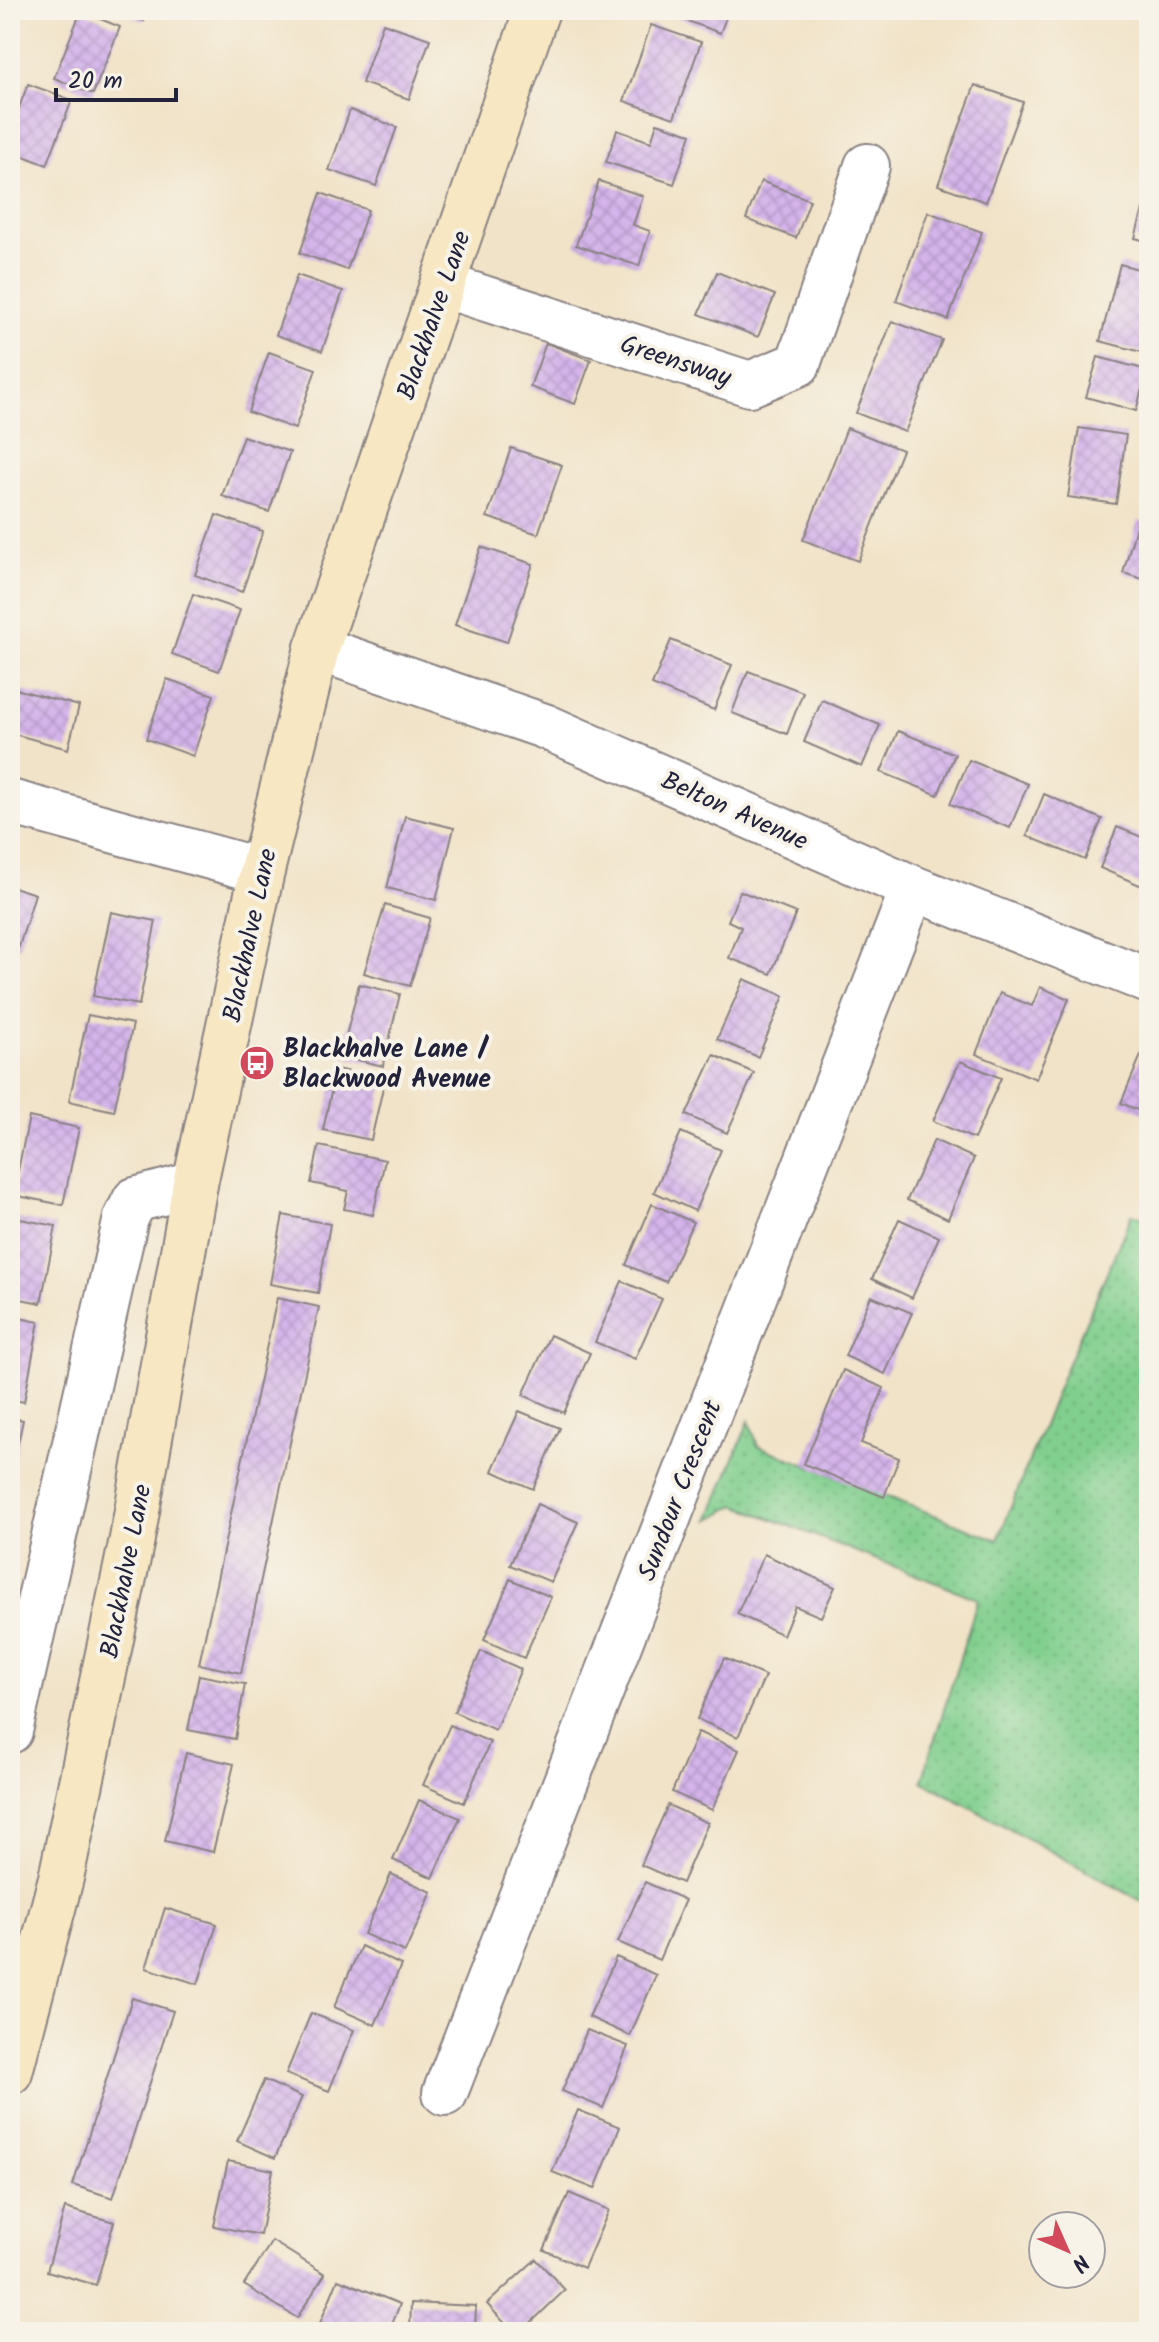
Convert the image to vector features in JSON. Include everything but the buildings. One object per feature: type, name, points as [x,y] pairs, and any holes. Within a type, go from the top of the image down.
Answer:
[{"type":"main road","name":"Blackhalve Lane","points":[[10,2072],[61,1878],[132,1539],[195,1184],[262,871],[317,648],[537,10]]},
{"type":"street","name":"Greensway","points":[[443,285],[750,384],[798,364],[867,166]]},
{"type":"street","name":"Belton Avenue","points":[[317,648],[544,726],[913,888],[1149,981]]},
{"type":"street","points":[[10,802],[262,871]]},
{"type":"street","name":"Sundour Crescent","points":[[445,2093],[913,888]]},
{"type":"street","points":[[10,1731],[126,1218],[135,1200],[195,1184]]},
{"type":"green space","points":[[1132,1214],[1149,1220],[1149,1905],[922,1781],[978,1599],[736,1505],[709,1520],[749,1421],[758,1446],[998,1540],[1063,1375]]},
{"type":"place","name":"Blackhalve Lane / Blackwood Avenue","points":[[257,1063]]}]
